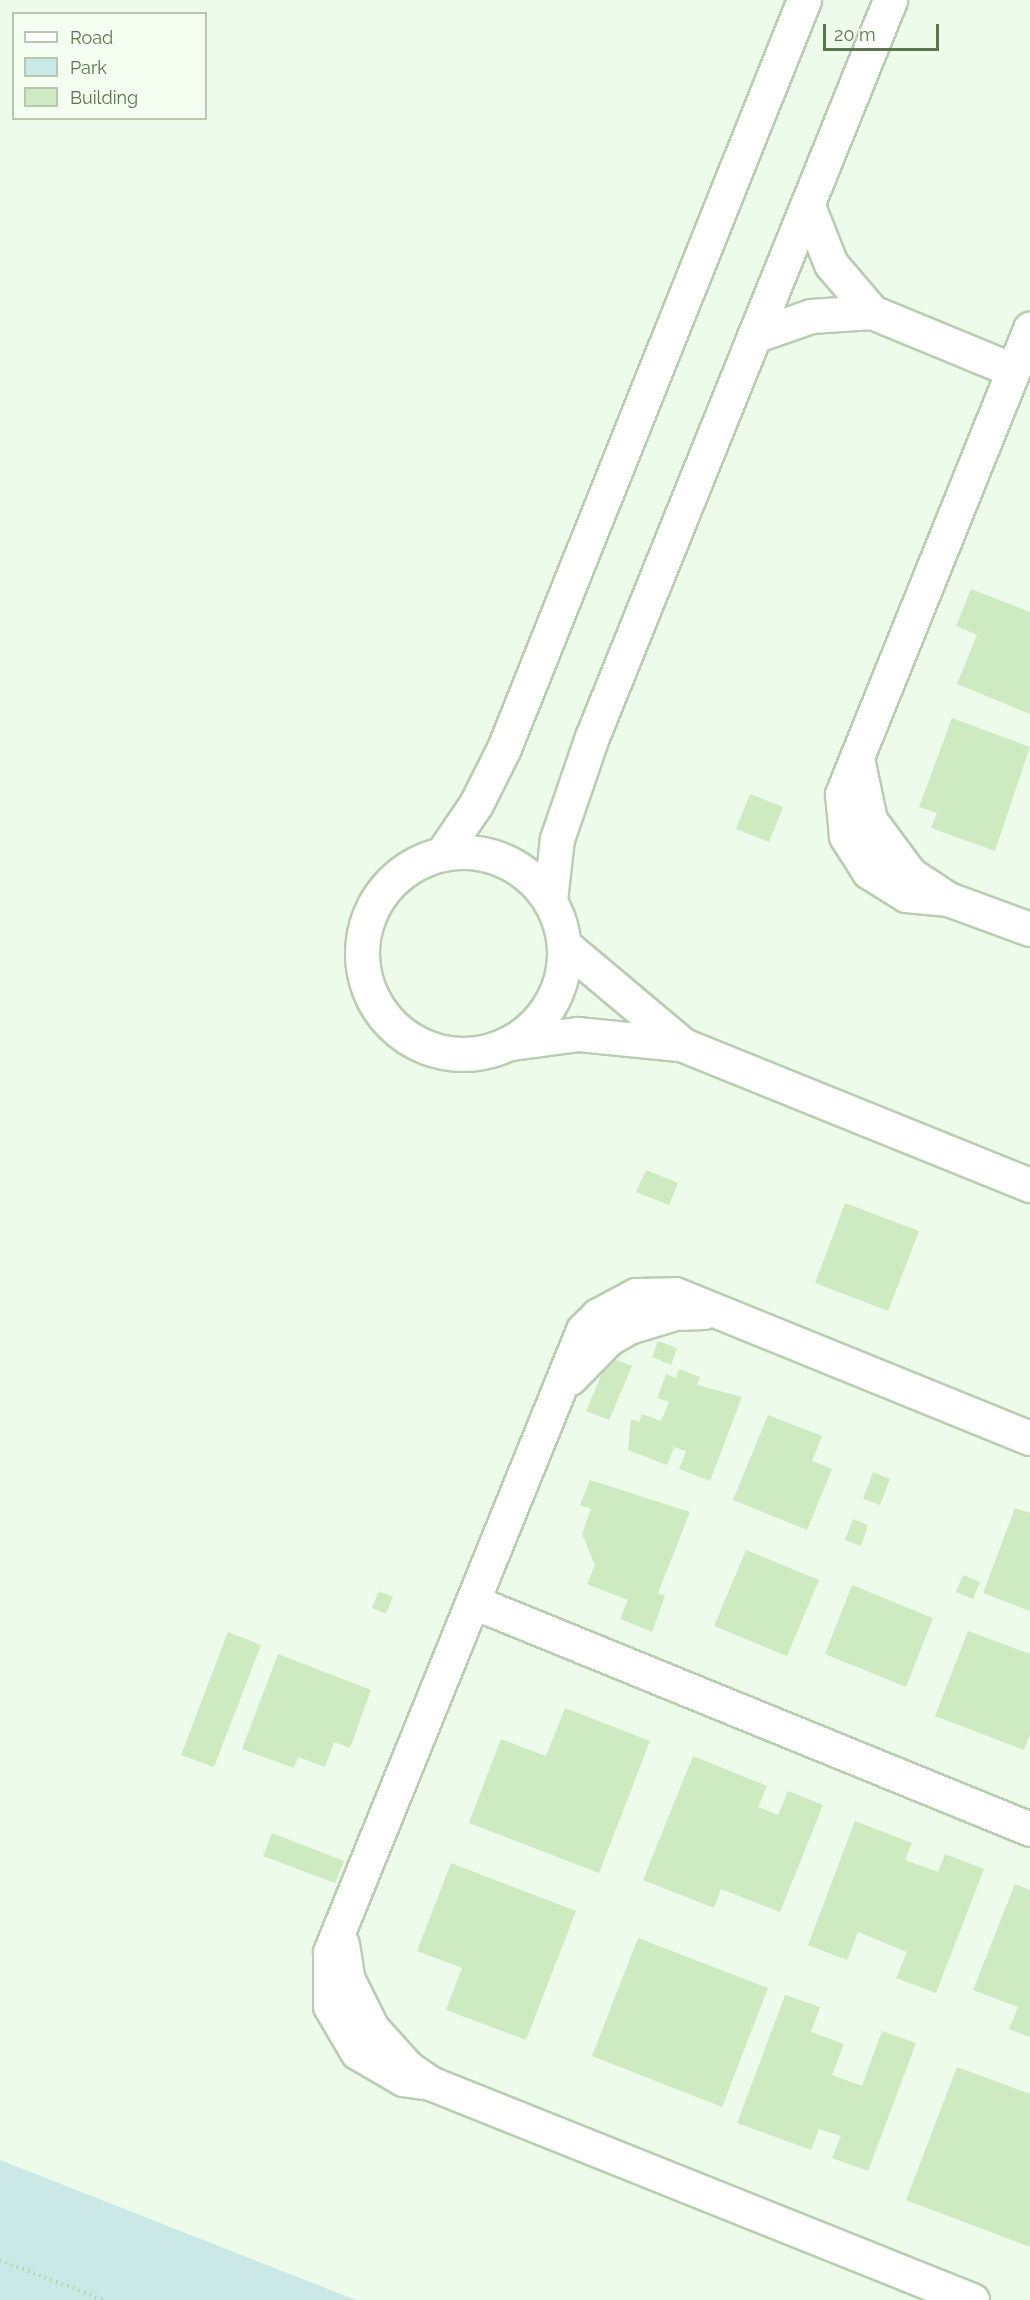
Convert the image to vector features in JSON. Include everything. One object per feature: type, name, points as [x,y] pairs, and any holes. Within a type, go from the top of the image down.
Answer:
[{"type":"street","points":[[442,854],[476,804],[504,748],[804,0]]},
{"type":"street","points":[[550,900],[565,811],[890,0]]},
{"type":"street","points":[[808,206],[831,264],[872,312]]},
{"type":"street","points":[[754,336],[811,316],[872,312],[1013,370]]},
{"type":"street","points":[[1030,329],[858,754],[863,798],[881,840],[910,874],[948,899],[1030,929]]},
{"type":"street","points":[[508,1044],[533,1027],[551,1003],[563,975],[564,945],[550,900],[530,876],[503,860],[473,852],[442,854],[413,865],[388,884],[371,910],[362,939],[364,970],[374,999],[392,1024],[437,1050],[478,1053],[508,1044],[578,1034],[683,1045],[1030,1185]]},
{"type":"street","points":[[564,945],[683,1045]]},
{"type":"street","points":[[972,2300],[430,2083],[388,2050],[358,2005],[341,1928],[563,1386],[590,1355],[629,1327],[675,1313],[721,1312],[1030,1438]]},
{"type":"street","points":[[476,1603],[1030,1829]]},
{"type":"path","points":[[0,2260],[103,2300]]},
{"type":"green space","points":[[0,2160],[356,2300],[0,2300]]},
{"type":"building","points":[[971,589],[1030,612],[1030,714],[957,684],[977,635],[956,626]]},
{"type":"building","points":[[952,718],[1030,747],[995,851],[931,828],[937,813],[919,807]]},
{"type":"building","points":[[750,794],[783,807],[769,842],[736,829]]},
{"type":"building","points":[[646,1170],[678,1183],[669,1205],[636,1192]]},
{"type":"building","points":[[845,1203],[919,1231],[888,1311],[815,1283]]},
{"type":"building","points":[[658,1341],[677,1348],[671,1365],[652,1357]]},
{"type":"building","points":[[609,1357],[632,1366],[609,1420],[586,1411]]},
{"type":"building","points":[[679,1369],[700,1377],[697,1385],[742,1397],[710,1481],[679,1469],[686,1451],[674,1447],[667,1465],[628,1450],[631,1419],[639,1422],[642,1414],[661,1421],[669,1402],[657,1398],[666,1374],[676,1378]]},
{"type":"building","points":[[768,1415],[822,1436],[812,1461],[832,1469],[807,1530],[733,1500]]},
{"type":"building","points":[[873,1472],[890,1479],[880,1505],[863,1499]]},
{"type":"building","points":[[590,1480],[690,1512],[658,1593],[665,1596],[652,1632],[620,1619],[628,1600],[587,1584],[595,1565],[582,1534],[591,1509],[580,1505]]},
{"type":"building","points":[[1015,1508],[1030,1513],[1030,1611],[983,1593]]},
{"type":"building","points":[[853,1519],[868,1525],[861,1546],[845,1540]]},
{"type":"building","points":[[746,1550],[819,1580],[787,1656],[714,1626]]},
{"type":"building","points":[[963,1575],[980,1582],[973,1599],[956,1592]]},
{"type":"building","points":[[852,1585],[933,1618],[906,1687],[825,1654]]},
{"type":"building","points":[[379,1591],[393,1597],[386,1614],[372,1608]]},
{"type":"building","points":[[968,1631],[1030,1654],[1030,1734],[1024,1750],[935,1716]]},
{"type":"building","points":[[228,1632],[261,1645],[214,1767],[181,1755]]},
{"type":"building","points":[[278,1654],[371,1690],[350,1748],[334,1742],[325,1767],[298,1757],[294,1768],[242,1749]]},
{"type":"building","points":[[565,1708],[650,1741],[599,1873],[469,1823],[501,1739],[546,1756]]},
{"type":"building","points":[[693,1756],[767,1786],[758,1807],[778,1815],[788,1791],[823,1805],[780,1912],[721,1889],[714,1908],[643,1880]]},
{"type":"building","points":[[855,1821],[912,1843],[905,1860],[938,1872],[945,1854],[984,1869],[936,1993],[896,1978],[907,1952],[858,1932],[847,1960],[808,1945]]},
{"type":"building","points":[[272,1833],[344,1861],[335,1883],[263,1856]]},
{"type":"building","points":[[451,1863],[576,1911],[526,2040],[446,2010],[462,1968],[417,1951]]},
{"type":"building","points":[[1015,1884],[1030,1890],[1030,2037],[1009,2029],[1018,2007],[973,1990]]},
{"type":"building","points":[[638,1938],[768,1988],[722,2107],[592,2056]]},
{"type":"building","points":[[785,1995],[820,2007],[811,2032],[844,2044],[832,2075],[862,2086],[882,2031],[916,2043],[868,2171],[832,2158],[841,2136],[819,2129],[811,2150],[737,2123]]},
{"type":"building","points":[[957,2067],[1030,2094],[1030,2247],[906,2200]]}]
